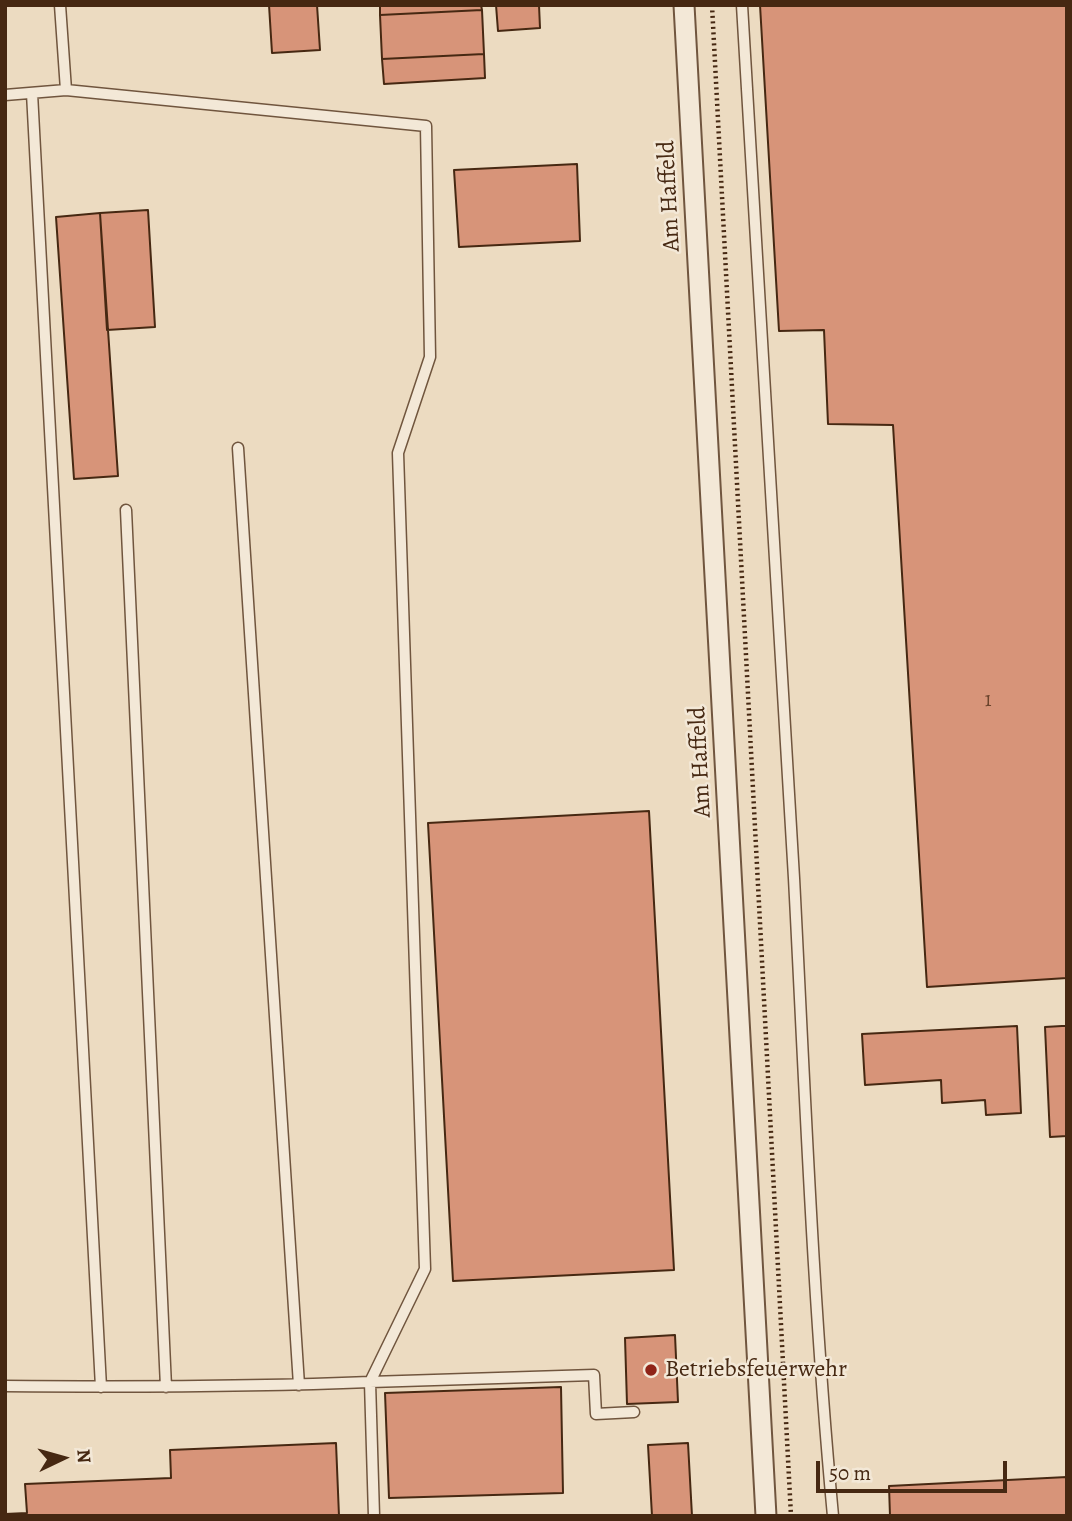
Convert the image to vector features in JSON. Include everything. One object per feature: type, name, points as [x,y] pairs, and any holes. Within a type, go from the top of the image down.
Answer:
[{"type":"street","name":"Am Haffeld","points":[[684,5],[766,1516]]},
{"type":"lane","points":[[60,5],[66,90]]},
{"type":"lane","points":[[742,5],[826,1442],[833,1516]]},
{"type":"lane","points":[[5,95],[66,90],[426,126],[430,357],[398,453],[425,1269],[370,1382],[374,1516]]},
{"type":"lane","points":[[32,93],[102,1387]]},
{"type":"lane","points":[[238,448],[299,1385]]},
{"type":"lane","points":[[126,510],[166,1387]]},
{"type":"lane","points":[[5,1386],[299,1385],[594,1375],[596,1414],[634,1412]]},
{"type":"path","points":[[712,5],[791,1516]]},
{"type":"building","points":[[269,5],[317,5],[320,50],[272,53]]},
{"type":"building","points":[[380,5],[481,5],[482,10],[380,15]]},
{"type":"building","points":[[496,5],[539,5],[540,28],[498,31]]},
{"type":"building","points":[[760,5],[1067,5],[1067,978],[927,987],[893,425],[828,424],[824,330],[779,331]]},
{"type":"building","points":[[482,10],[484,54],[382,59],[380,15]]},
{"type":"building","points":[[484,54],[485,78],[384,84],[382,59]]},
{"type":"building","points":[[577,164],[580,241],[459,247],[454,170]]},
{"type":"building","points":[[148,210],[155,327],[107,330],[100,213]]},
{"type":"building","points":[[100,213],[118,476],[74,479],[56,217]]},
{"type":"building","points":[[649,811],[674,1270],[453,1281],[428,823]]},
{"type":"building","points":[[1017,1026],[1021,1113],[986,1115],[985,1100],[942,1103],[941,1080],[865,1085],[862,1034]]},
{"type":"building","points":[[1067,1026],[1067,1136],[1050,1137],[1045,1027]]},
{"type":"building","name":"Betriebsfeuerwehr","points":[[675,1335],[678,1402],[627,1404],[625,1338]]},
{"type":"building","points":[[561,1387],[563,1493],[389,1498],[385,1393]]},
{"type":"building","points":[[336,1443],[339,1516],[5,1516],[27,1513],[25,1484],[171,1478],[170,1450]]},
{"type":"building","points":[[688,1443],[692,1516],[652,1516],[648,1445]]},
{"type":"building","points":[[1067,1477],[1067,1516],[890,1516],[889,1486]]},
{"type":"place","name":"Betriebsfeuerwehr","points":[[651,1370]]}]
